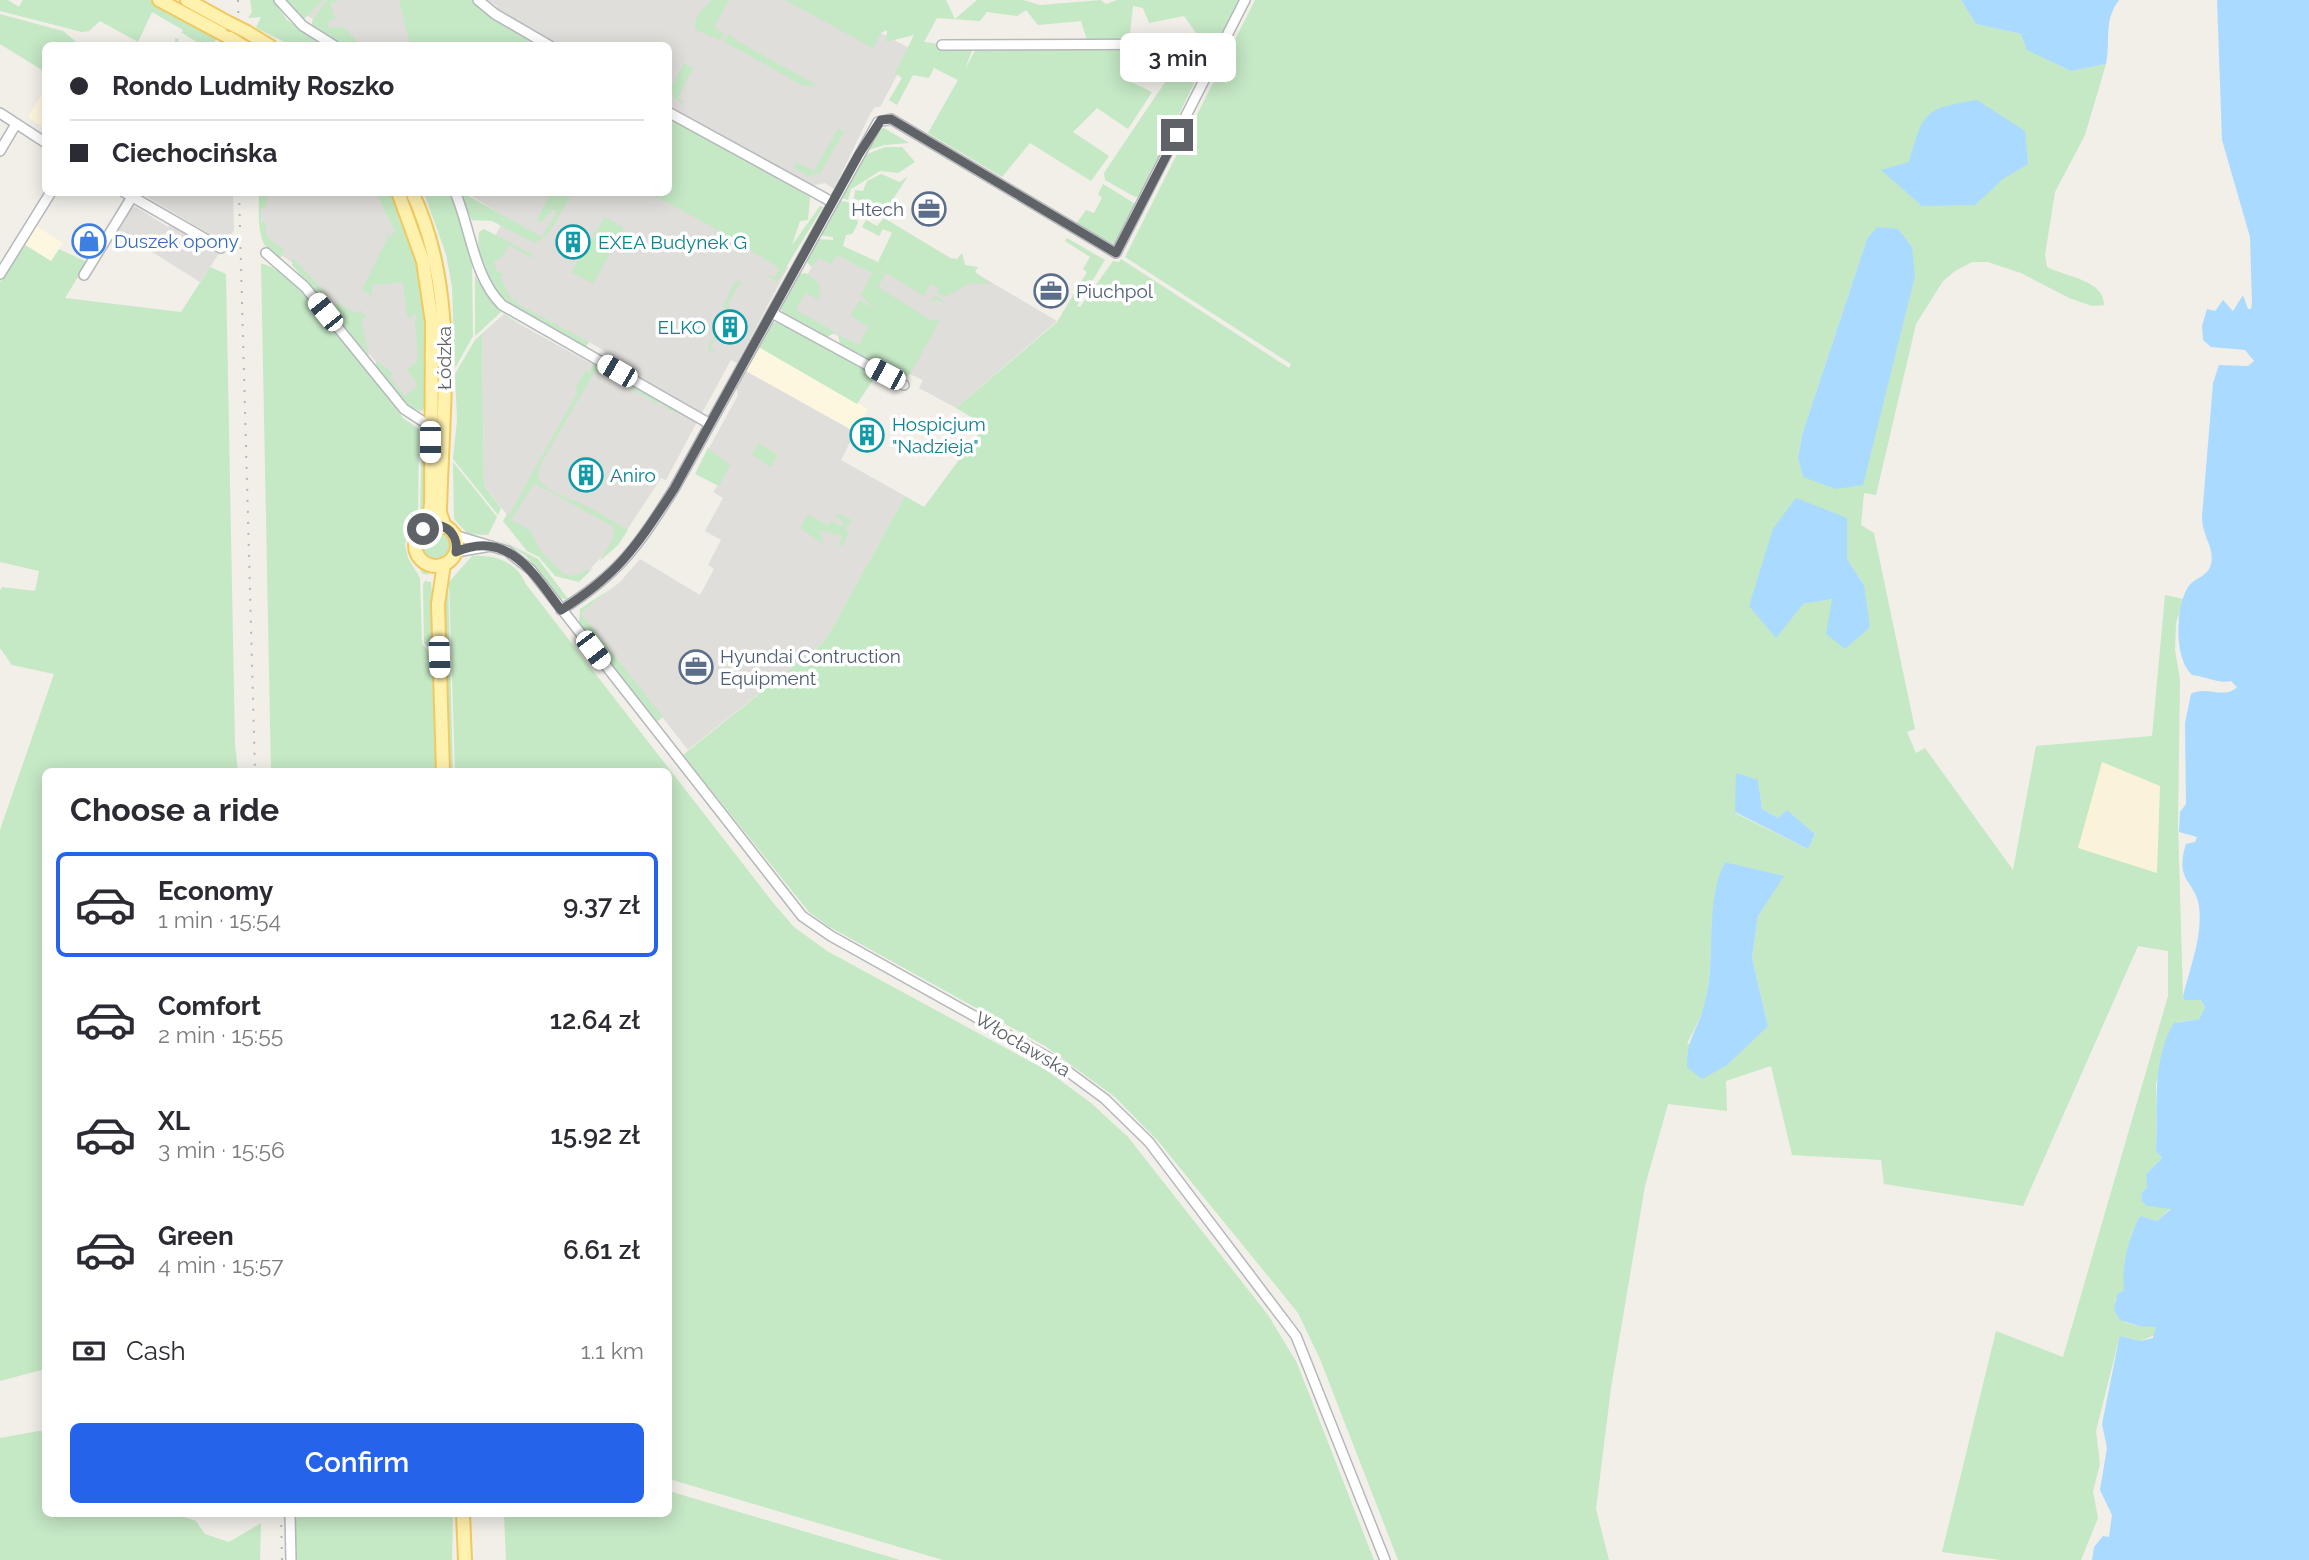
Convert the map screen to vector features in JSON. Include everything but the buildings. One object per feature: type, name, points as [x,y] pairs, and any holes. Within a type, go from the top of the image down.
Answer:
[{"type":"main road","points":[[159,0],[236,42]]},
{"type":"main road","points":[[187,0],[263,42]]},
{"type":"main road","name":"Łódzka","points":[[400,196],[416,237],[429,295],[433,341],[431,504],[428,526]]},
{"type":"main road","name":"Łódzka","points":[[413,196],[435,256],[443,304],[440,513],[449,531]]},
{"type":"main road","points":[[438,604],[428,564],[416,548],[418,536],[428,526],[449,531],[456,552],[444,564],[438,604],[443,768]]},
{"type":"main road","points":[[428,564],[444,564]]},
{"type":"main road","points":[[463,1517],[465,1560]]},
{"type":"street","points":[[279,0],[303,26],[329,42]]},
{"type":"street","points":[[478,0],[495,14],[543,42]]},
{"type":"street","points":[[561,610],[602,583],[625,561],[674,489],[877,123],[883,119],[891,119],[1116,253],[1245,0]]},
{"type":"street","points":[[942,45],[1224,44]]},
{"type":"street","points":[[0,113],[42,140]]},
{"type":"street","points":[[672,113],[832,202]]},
{"type":"street","points":[[0,151],[16,124]]},
{"type":"street","points":[[0,274],[49,196]]},
{"type":"street","points":[[84,275],[127,196]]},
{"type":"street","points":[[130,196],[221,248]]},
{"type":"street","points":[[456,196],[471,234],[482,278],[502,305],[710,424]]},
{"type":"street","points":[[266,253],[305,287],[404,409],[430,426]]},
{"type":"street","points":[[772,313],[904,385]]},
{"type":"street","name":"Włocławska","points":[[449,531],[507,551],[522,561],[802,916],[831,936],[1051,1059],[1105,1099],[1149,1142],[1296,1336],[1385,1560]]},
{"type":"street","points":[[456,552],[491,546]]},
{"type":"street","points":[[290,1517],[291,1560]]},
{"type":"shaded area","points":[[293,0],[401,0],[413,42],[351,42],[303,13]]},
{"type":"shaded area","points":[[487,0],[791,0],[879,32],[911,49],[880,107],[875,107],[870,114],[834,189],[825,183],[811,186],[672,108],[672,42],[552,42],[495,11],[497,6]]},
{"type":"shaded area","points":[[42,94],[42,126],[28,117]]},
{"type":"shaded area","points":[[146,196],[233,196],[234,230],[226,244]]},
{"type":"shaded area","points":[[380,196],[396,228],[413,281],[420,337],[422,394],[406,399],[297,266],[264,243],[259,198]]},
{"type":"shaded area","points":[[472,196],[658,196],[788,267],[737,363],[731,360],[701,415],[607,361],[604,351],[598,347],[589,342],[585,349],[513,307],[491,265],[488,250],[505,217]]},
{"type":"shaded area","points":[[136,207],[168,227],[171,223],[220,252],[200,282],[117,230],[130,208]]},
{"type":"shaded area","points":[[34,225],[63,243],[51,261],[26,245],[25,241]]},
{"type":"shaded area","points":[[898,227],[1057,321],[956,408],[919,388],[923,380],[840,344],[838,336],[826,336],[786,313],[824,245],[877,274]]},
{"type":"shaded area","points":[[503,315],[697,422],[666,480],[661,478],[625,533],[579,580],[556,576],[484,486],[482,334]]},
{"type":"shaded area","points":[[757,346],[868,409],[855,432],[744,370]]},
{"type":"shaded area","points":[[744,370],[855,432],[841,460],[905,496],[825,641],[688,750],[581,613],[620,582],[640,559],[700,595],[714,569],[708,565],[721,540],[705,531],[723,498],[713,492],[718,485],[696,472],[738,395],[736,385]]},
{"type":"green space","points":[[0,0],[8,0],[19,7],[23,0],[150,0],[218,37],[214,42],[197,42],[182,33],[179,39],[183,30],[152,12],[138,42],[100,21],[89,31],[82,32],[0,11]]},
{"type":"green space","points":[[250,0],[273,0],[287,20],[320,42],[285,42],[256,28],[261,17],[248,18],[252,12]]},
{"type":"green space","points":[[284,0],[323,0],[304,19],[305,23]]},
{"type":"green space","points":[[327,0],[341,0],[330,3],[335,19],[327,22],[329,28],[344,27],[357,42],[336,42],[312,29],[312,21]]},
{"type":"green space","points":[[399,0],[474,0],[538,42],[409,42]]},
{"type":"green space","points":[[712,0],[729,0],[714,27],[724,34],[720,40],[696,30],[695,25],[697,17]]},
{"type":"green space","points":[[785,0],[946,0],[955,19],[977,0],[1023,0],[1040,5],[1101,0],[1106,4],[1117,0],[1238,0],[1222,42],[1199,37],[1184,16],[1149,23],[1143,8],[1133,6],[1129,42],[1088,43],[1081,21],[1038,25],[1026,10],[1017,16],[987,12],[980,21],[937,18],[924,42],[973,48],[965,69],[976,49],[1156,48],[1125,79],[1152,92],[1128,129],[1097,108],[1073,132],[1109,156],[1091,181],[1030,143],[1002,177],[928,133],[958,80],[934,68],[929,78],[913,75],[897,105],[889,100],[902,78],[895,73],[914,35],[886,42],[887,30],[881,33],[873,48]]},
{"type":"green space","points":[[1255,0],[1961,0],[1976,24],[2021,34],[2028,50],[2071,71],[2106,64],[2085,135],[2055,192],[2045,255],[2047,267],[2091,285],[2098,290],[2104,305],[2092,306],[2069,298],[2021,273],[1988,262],[1972,262],[1943,281],[1916,324],[1876,495],[1864,493],[1861,525],[1874,533],[1915,729],[1907,732],[1916,753],[1925,748],[2013,870],[2036,746],[2152,736],[2165,595],[2184,599],[2176,623],[2175,650],[2180,679],[2178,825],[2183,996],[2184,1000],[2201,1000],[2205,1009],[2199,1019],[2177,1022],[2156,1084],[2156,1151],[2162,1158],[2146,1174],[2147,1187],[2141,1194],[2142,1201],[2150,1206],[2171,1208],[2157,1221],[2140,1216],[2131,1235],[2124,1290],[2115,1300],[2124,1322],[2139,1326],[2156,1326],[2155,1335],[2140,1341],[2120,1336],[2119,1339],[2096,1431],[2100,1464],[2093,1491],[2098,1518],[2081,1560],[2001,1560],[1942,1552],[1996,1331],[2063,1357],[2168,996],[2168,951],[2138,946],[2023,1206],[1884,1184],[1881,1160],[1792,1155],[1771,1066],[1726,1081],[1727,1111],[1668,1104],[1645,1186],[1611,1388],[1596,1509],[1609,1560],[1398,1560],[1320,1359],[1298,1313],[1158,1141],[1115,1097],[1045,1046],[828,926],[809,912],[683,755],[825,641],[905,496],[924,507],[985,425],[956,408],[1057,322],[1087,272],[1083,269],[1090,257],[1065,241],[1067,238],[1105,260],[1077,306],[1080,307],[1113,261],[1119,262],[1121,259],[1289,368],[1291,364],[1125,257]],"holes":[[[1867,239],[1804,477],[1798,458],[1802,435]],[[1847,518],[1847,559],[1864,585],[1832,599],[1803,604]],[[1758,780],[1762,809],[1778,818],[1787,810],[1815,834],[1808,849],[1735,813]],[[1725,862],[1783,876],[1758,916],[1752,958],[1768,1026],[1687,1044],[1705,1004],[1719,879]]]},
{"type":"green space","points":[[0,14],[63,31],[76,42],[42,42],[42,70],[0,44]]},
{"type":"green space","points":[[728,34],[817,85],[804,86],[723,41]]},
{"type":"green space","points":[[1211,47],[1140,197],[1135,197],[1105,180],[1104,173],[1188,48]]},
{"type":"green space","points":[[684,63],[693,68],[678,98],[684,101],[683,104],[672,96],[672,86]]},
{"type":"green space","points":[[672,119],[810,197],[808,220],[800,221],[792,245],[820,206],[823,207],[777,282],[764,274],[775,277],[779,268],[725,235],[716,249],[711,247],[718,230],[655,196],[672,196]]},
{"type":"green space","points":[[880,128],[909,143],[884,145],[863,152]]},
{"type":"green space","points":[[838,129],[844,132],[820,173],[809,176],[793,167],[796,162],[814,171]]},
{"type":"green space","points":[[885,147],[902,147],[915,162],[898,173],[880,171],[851,189],[848,200],[839,197],[862,156]]},
{"type":"green space","points":[[881,174],[900,182],[908,176],[888,207],[854,199],[855,190],[863,191],[867,181]]},
{"type":"green space","points":[[1103,184],[1137,205],[1116,245],[1076,224],[1086,210],[1094,213],[1102,198],[1098,194]]},
{"type":"green space","points":[[259,196],[268,196],[266,208],[261,208],[261,222],[266,223],[266,236],[284,250],[280,259],[266,247],[259,221]]},
{"type":"green space","points":[[378,196],[394,196],[417,255],[426,312],[426,404],[422,411],[402,400],[375,366],[377,361],[393,373],[390,377],[405,396],[418,385],[407,370],[418,360],[415,322],[417,316],[415,313],[414,316],[407,317],[403,282],[372,285],[372,296],[362,290],[388,237],[383,232],[391,237],[395,231]]},
{"type":"green space","points":[[418,196],[421,196],[431,219],[445,272],[451,326],[450,409],[449,330]]},
{"type":"green space","points":[[425,196],[450,196],[462,221],[472,265],[473,336],[455,368],[452,287],[446,254]]},
{"type":"green space","points":[[468,196],[542,237],[557,211],[552,210],[541,223],[537,220],[549,196],[570,196],[548,235],[535,243],[492,221],[472,220],[461,197]]},
{"type":"green space","points":[[838,200],[850,203],[858,223],[852,234],[846,235],[843,246],[878,262],[892,233],[883,229],[879,236],[862,227],[866,220],[877,226],[884,218],[950,258],[957,259],[962,253],[965,265],[978,267],[975,272],[991,284],[971,283],[945,297],[937,293],[939,288],[930,284],[924,296],[886,273],[878,287],[932,321],[940,319],[911,373],[905,378],[840,344],[839,335],[859,345],[868,327],[850,315],[860,300],[875,309],[861,295],[872,273],[837,255],[831,264],[819,258],[811,267],[805,259],[815,239],[833,240],[833,237],[818,235]]},
{"type":"green space","points":[[605,217],[624,228],[593,284],[571,272]]},
{"type":"green space","points":[[484,229],[534,255],[532,258],[509,245],[501,258],[494,261],[496,270],[504,275],[500,277],[512,300],[517,298],[516,303],[589,342],[584,349],[528,317],[496,291],[485,274],[479,255],[479,232]]},
{"type":"green space","points":[[23,244],[51,261],[59,249],[87,262],[65,298],[181,312],[210,267],[226,274],[238,768],[42,768],[42,1370],[0,1381],[0,830],[54,674],[12,665],[0,648],[2,587],[35,591],[39,571],[0,562],[0,282]]},
{"type":"green space","points":[[293,258],[328,296],[328,302],[325,303],[292,265]]},
{"type":"green space","points":[[261,264],[275,269],[314,305],[404,419],[419,429],[418,514],[405,544],[408,558],[420,578],[422,644],[431,654],[435,682],[437,768],[271,768]]},
{"type":"green space","points":[[806,273],[820,284],[819,300],[805,293],[796,310],[835,332],[827,337],[782,312],[780,306],[798,274]]},
{"type":"green space","points":[[475,276],[501,312],[475,336]]},
{"type":"green space","points":[[740,280],[742,286],[739,284],[727,306],[732,310],[710,348],[715,351],[710,353],[708,347],[727,312],[723,305],[735,282]]},
{"type":"green space","points":[[924,296],[932,300],[935,296],[943,302],[935,299],[934,302]]},
{"type":"green space","points":[[339,297],[338,303],[358,314],[361,309],[363,316],[366,314],[367,317],[361,319],[369,356],[333,314]]},
{"type":"green space","points":[[504,314],[525,327],[503,315],[482,335],[484,486],[501,508],[498,515],[453,459],[457,420],[455,374],[475,340]]},
{"type":"green space","points":[[779,321],[880,377],[879,382],[873,380],[857,404],[757,346],[769,325]]},
{"type":"green space","points":[[593,364],[685,415],[668,410],[660,402],[652,405],[654,401],[595,371],[539,467],[538,478],[551,491],[586,506],[628,530],[618,545],[599,562],[613,539],[614,527],[534,483],[511,520],[530,530],[542,553],[564,574],[573,576],[593,568],[579,582],[555,576],[539,557],[527,551],[503,521],[507,514],[509,515],[577,393],[576,388],[585,371],[590,372]]},
{"type":"green space","points":[[422,431],[426,436],[425,522],[416,531],[412,549],[429,575],[423,574],[411,557],[408,545],[420,517]]},
{"type":"green space","points":[[759,443],[778,455],[771,467],[752,455]]},
{"type":"green space","points":[[708,448],[730,465],[719,486],[695,474]]},
{"type":"green space","points":[[453,462],[497,517],[488,535],[468,534],[454,519]]},
{"type":"green space","points":[[837,513],[852,520],[845,529],[849,532],[843,546],[839,545],[842,536],[820,530],[823,544],[800,528],[808,514],[828,526],[831,521],[843,527],[844,522],[835,516]]},
{"type":"green space","points":[[436,531],[446,535],[450,545],[446,555],[436,559],[426,555],[422,545],[426,535]]},
{"type":"green space","points":[[501,540],[538,559],[569,600],[561,598],[526,556]]},
{"type":"green space","points":[[472,556],[488,556],[511,565],[669,768],[455,768],[449,582]]},
{"type":"green space","points":[[425,581],[431,582],[434,623],[431,650],[424,643]]},
{"type":"green space","points":[[448,581],[453,768],[448,768],[443,582]]},
{"type":"green space","points":[[612,588],[581,613],[663,717],[658,721],[649,718],[579,623],[580,609]]},
{"type":"green space","points":[[672,773],[794,927],[827,951],[1046,1070],[1091,1103],[1128,1137],[1268,1315],[1297,1363],[1374,1560],[943,1560],[672,1480]]},
{"type":"green space","points":[[42,1432],[42,1517],[184,1517],[196,1521],[205,1534],[229,1542],[261,1523],[260,1560],[0,1560],[0,1438]]},
{"type":"green space","points":[[672,1492],[900,1560],[506,1560],[504,1517],[672,1517]]},
{"type":"green space","points":[[296,1517],[453,1517],[452,1560],[296,1560]]},
{"type":"sand","points":[[2102,762],[2160,786],[2157,873],[2078,848]]},
{"type":"water","points":[[1961,0],[2119,0],[2109,23],[2106,64],[2071,71],[2027,50],[2021,34],[1976,24]]},
{"type":"water","points":[[2217,0],[2309,0],[2309,1560],[2092,1560],[2094,1547],[2103,1536],[2109,1537],[2112,1515],[2100,1490],[2107,1448],[2102,1424],[2119,1339],[2120,1336],[2140,1341],[2153,1338],[2156,1327],[2139,1326],[2120,1320],[2114,1310],[2117,1295],[2124,1290],[2127,1252],[2140,1216],[2157,1221],[2171,1209],[2147,1206],[2142,1201],[2141,1194],[2147,1187],[2146,1174],[2162,1158],[2156,1151],[2157,1086],[2162,1053],[2174,1023],[2199,1019],[2205,1008],[2201,1000],[2184,1000],[2183,996],[2195,951],[2200,917],[2197,897],[2186,880],[2182,866],[2186,844],[2195,842],[2197,837],[2179,832],[2180,812],[2186,804],[2185,723],[2191,694],[2202,691],[2221,693],[2237,687],[2231,681],[2192,675],[2182,657],[2178,633],[2181,607],[2188,587],[2207,572],[2212,558],[2202,517],[2213,383],[2219,365],[2248,366],[2254,361],[2245,350],[2211,347],[2203,340],[2202,326],[2207,309],[2215,311],[2223,300],[2233,311],[2243,295],[2248,309],[2251,309],[2252,303],[2250,237],[2222,140]]},
{"type":"water","points":[[1977,100],[2025,131],[2028,164],[2003,179],[1975,205],[1922,206],[1881,170],[1909,162],[1918,132],[1928,115],[1946,106]]},
{"type":"water","points":[[1877,227],[1898,229],[1912,247],[1915,276],[1863,485],[1836,489],[1803,477],[1798,458],[1802,435],[1867,239]]},
{"type":"water","points":[[1796,498],[1847,518],[1847,559],[1864,585],[1870,627],[1845,649],[1826,634],[1832,599],[1803,604],[1776,638],[1749,606],[1773,529]]},
{"type":"water","points":[[1736,773],[1758,780],[1762,809],[1778,818],[1787,810],[1815,834],[1808,849],[1735,812]]},
{"type":"water","points":[[1725,862],[1784,876],[1758,916],[1752,958],[1768,1026],[1727,1065],[1702,1079],[1687,1067],[1687,1057],[1708,989],[1715,895]]},
{"type":"railway","points":[[238,0],[239,42]]},
{"type":"railway","points":[[239,196],[255,768]]},
{"type":"railway","points":[[281,1517],[282,1560]]},
{"type":"place","name":"Htech","points":[[929,209]]},
{"type":"place","name":"Duszek opony","points":[[89,241]]},
{"type":"place","name":"EXEA Budynek G","points":[[573,242]]},
{"type":"place","name":"Piuchpol","points":[[1051,291]]},
{"type":"place","name":"ELKO","points":[[730,327]]},
{"type":"place","name":"Hospicjum \"Nadzieja\"","points":[[867,435]]},
{"type":"place","name":"Aniro","points":[[586,475]]},
{"type":"place","name":"Hyundai Contruction Equipment","points":[[696,667]]},
{"type":"route","points":[[423,529],[434,524],[448,529],[456,540],[456,552],[491,546],[507,551],[531,570],[561,610],[609,577],[643,537],[674,489],[822,219],[881,120],[891,119],[1116,253],[1177,135]]}]
